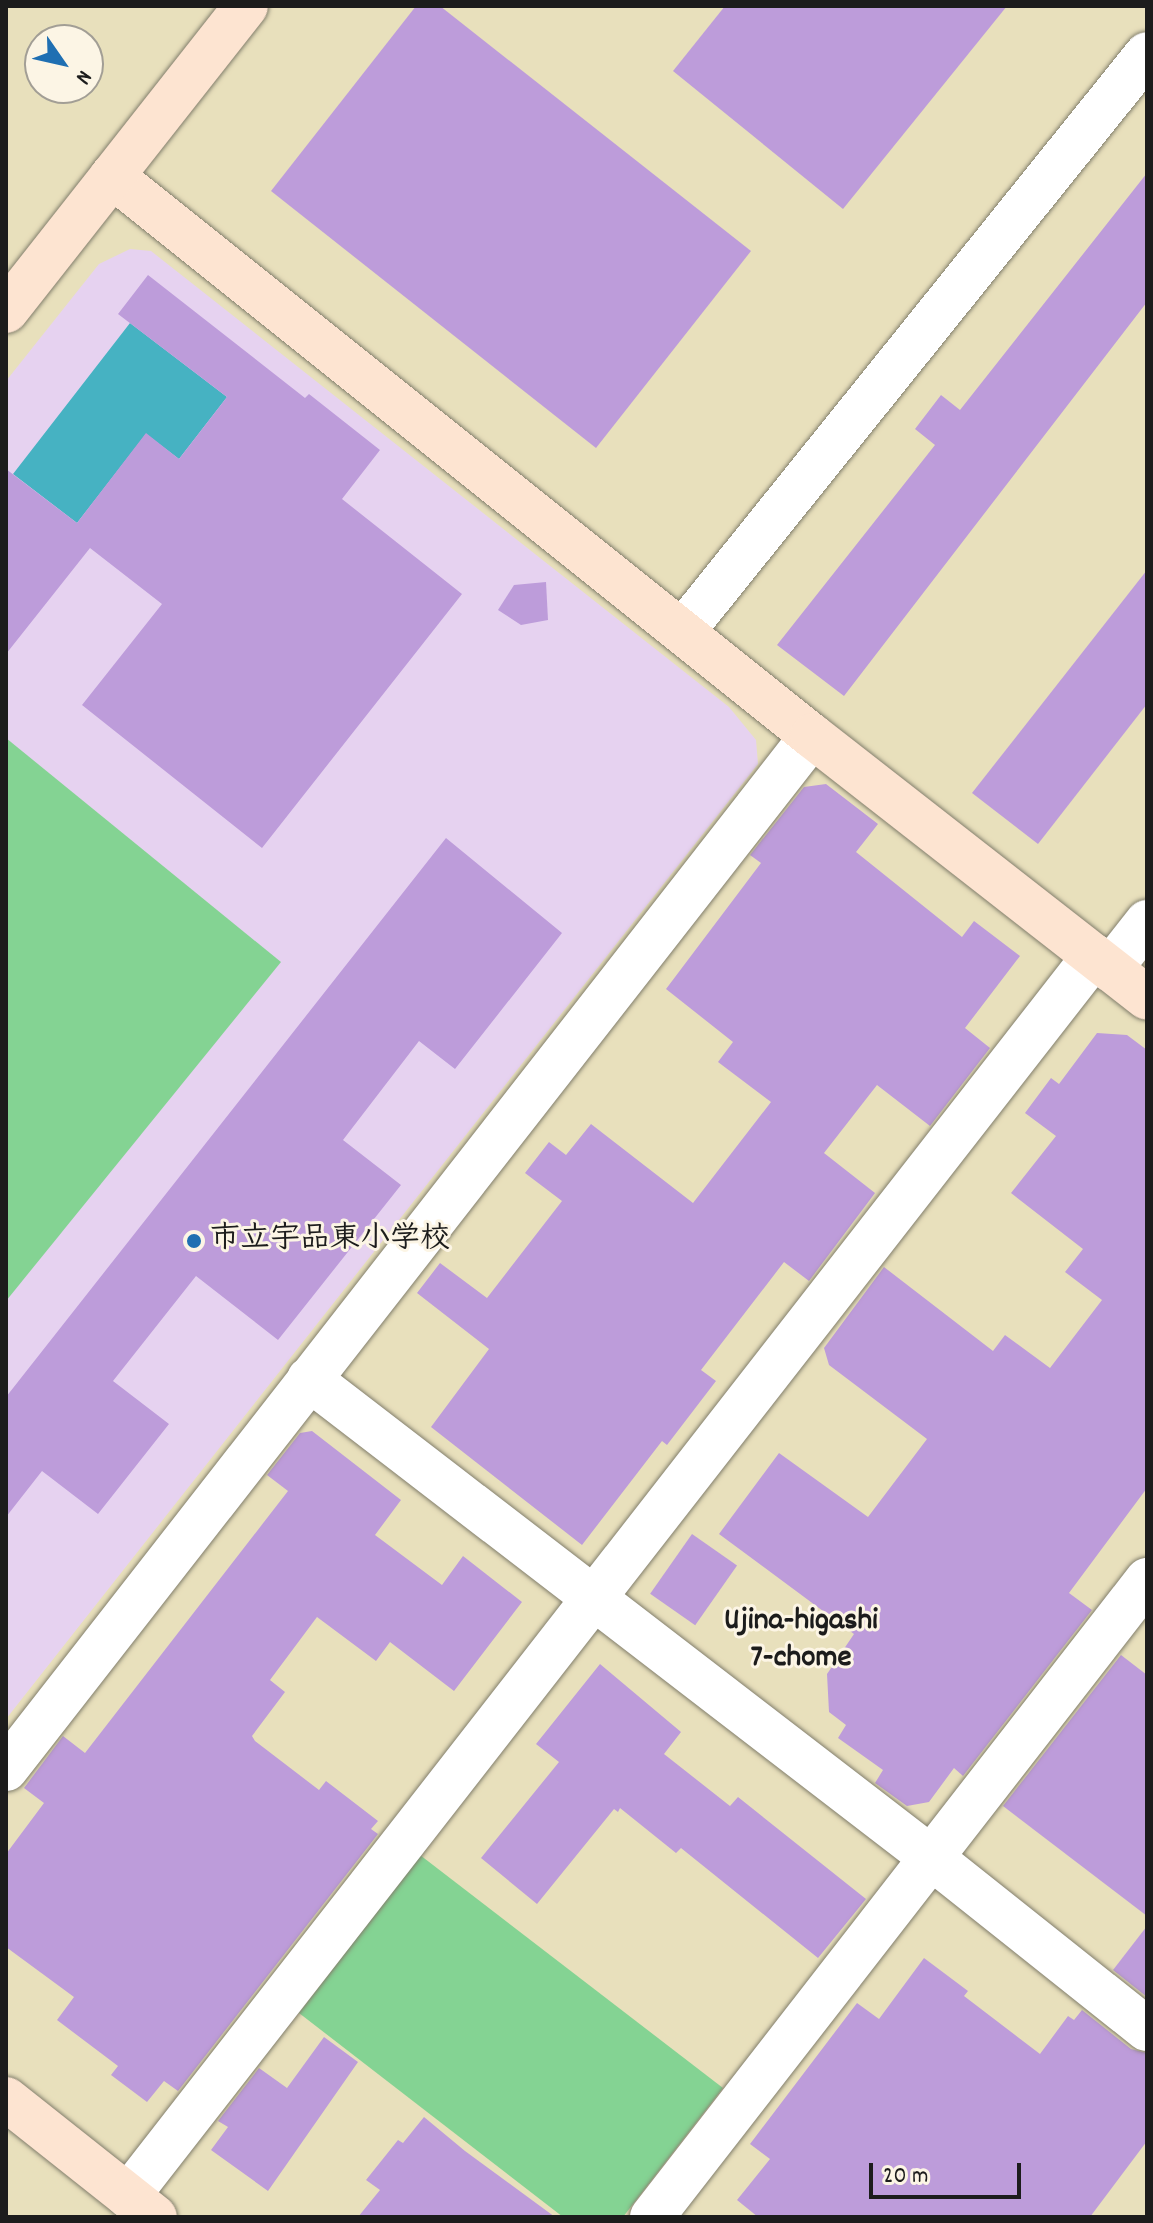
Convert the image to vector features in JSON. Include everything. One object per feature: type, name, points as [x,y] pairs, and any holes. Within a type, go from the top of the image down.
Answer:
[{"type":"street","points":[[6,311],[246,6]]},
{"type":"street","points":[[683,631],[1147,54]]},
{"type":"street","points":[[112,176],[812,736],[1147,998]]},
{"type":"street","points":[[6,1769],[812,736]]},
{"type":"street","points":[[6,2099],[142,2207],[594,1601],[1102,962],[1147,922]]},
{"type":"street","points":[[309,1379],[933,1859],[1147,2029]]},
{"type":"street","points":[[652,2217],[1147,1580]]},
{"type":"shaded area","name":"市立宇品東小学校","points":[[130,249],[151,251],[729,707],[756,740],[758,764],[6,1719],[6,381],[99,264]]},
{"type":"green space","points":[[6,738],[281,962],[6,1301]]},
{"type":"green space","points":[[420,1855],[723,2088],[623,2217],[563,2217],[299,2013]]},
{"type":"water","points":[[130,323],[227,397],[179,459],[146,434],[77,523],[13,474]]},
{"type":"building","points":[[416,6],[440,6],[751,251],[596,448],[271,191]]},
{"type":"building","points":[[725,6],[1007,6],[843,209],[673,71]]},
{"type":"building","points":[[1147,173],[1147,302],[844,696],[777,645],[935,445],[915,429],[941,395],[960,410]]},
{"type":"building","points":[[148,275],[305,398],[309,394],[380,450],[342,499],[462,594],[262,848],[82,705],[162,604],[90,548],[6,654],[6,469],[77,523],[146,433],[179,459],[227,397],[118,314]]},
{"type":"building","points":[[1147,570],[1147,704],[1038,844],[972,793]]},
{"type":"building","points":[[546,582],[548,620],[521,625],[498,610],[514,585]]},
{"type":"building","points":[[826,784],[878,824],[856,852],[962,937],[974,921],[1020,956],[965,1028],[990,1048],[930,1126],[877,1085],[824,1153],[875,1193],[809,1281],[784,1262],[701,1370],[716,1381],[667,1445],[662,1441],[582,1545],[431,1427],[489,1349],[417,1293],[440,1263],[487,1298],[562,1201],[525,1173],[549,1142],[566,1155],[591,1124],[693,1203],[771,1102],[718,1062],[733,1042],[666,989],[761,863],[750,855],[804,787]]},
{"type":"building","points":[[446,838],[562,933],[455,1069],[419,1041],[343,1140],[401,1185],[278,1340],[196,1276],[113,1381],[169,1424],[98,1514],[42,1471],[6,1517],[6,1397]]},
{"type":"building","points":[[1097,1033],[1127,1035],[1147,1050],[1147,1488],[1069,1593],[1092,1610],[963,1776],[954,1768],[929,1802],[907,1806],[875,1783],[883,1770],[838,1738],[846,1725],[829,1712],[827,1674],[854,1634],[719,1534],[779,1453],[868,1517],[927,1439],[829,1365],[824,1348],[884,1267],[993,1351],[1005,1335],[1050,1368],[1102,1300],[1065,1272],[1083,1249],[1011,1193],[1056,1136],[1025,1113],[1051,1078],[1059,1084]]},
{"type":"building","points":[[312,1431],[401,1500],[375,1535],[442,1585],[463,1556],[522,1602],[454,1691],[390,1642],[376,1661],[317,1617],[270,1680],[285,1692],[252,1736],[319,1790],[326,1781],[378,1821],[371,1829],[378,1834],[178,2091],[164,2081],[147,2102],[111,2075],[118,2066],[57,2020],[74,1997],[6,1947],[6,1854],[44,1803],[24,1788],[63,1736],[85,1753],[288,1491],[267,1475],[300,1433]]},
{"type":"building","points":[[692,1534],[737,1566],[695,1625],[650,1594]]},
{"type":"building","points":[[1121,1655],[1147,1675],[1147,1916],[1003,1806]]},
{"type":"building","points":[[600,1664],[681,1732],[664,1754],[730,1806],[738,1797],[866,1899],[818,1958],[681,1848],[676,1853],[620,1808],[618,1812],[614,1809],[537,1904],[481,1858],[559,1762],[536,1744]]},
{"type":"building","points":[[1147,1926],[1147,1997],[1113,1970]]},
{"type":"building","points":[[924,1958],[968,1991],[964,1996],[1040,2054],[1068,2016],[1074,2020],[1082,2010],[1131,2049],[1147,2053],[1147,2141],[1090,2217],[758,2217],[737,2200],[770,2159],[750,2144],[857,2003],[879,2019]]},
{"type":"building","points":[[324,2037],[358,2062],[268,2191],[211,2150],[228,2127],[218,2121],[259,2068],[287,2088]]},
{"type":"building","points":[[424,2117],[555,2217],[358,2217],[380,2190],[366,2180],[398,2140],[403,2143]]},
{"type":"place","name":"市立宇品東小学校","points":[[194,1241]]},
{"type":"district","name":"Ujina-higashi 7-chome","points":[[801,1642]]}]
